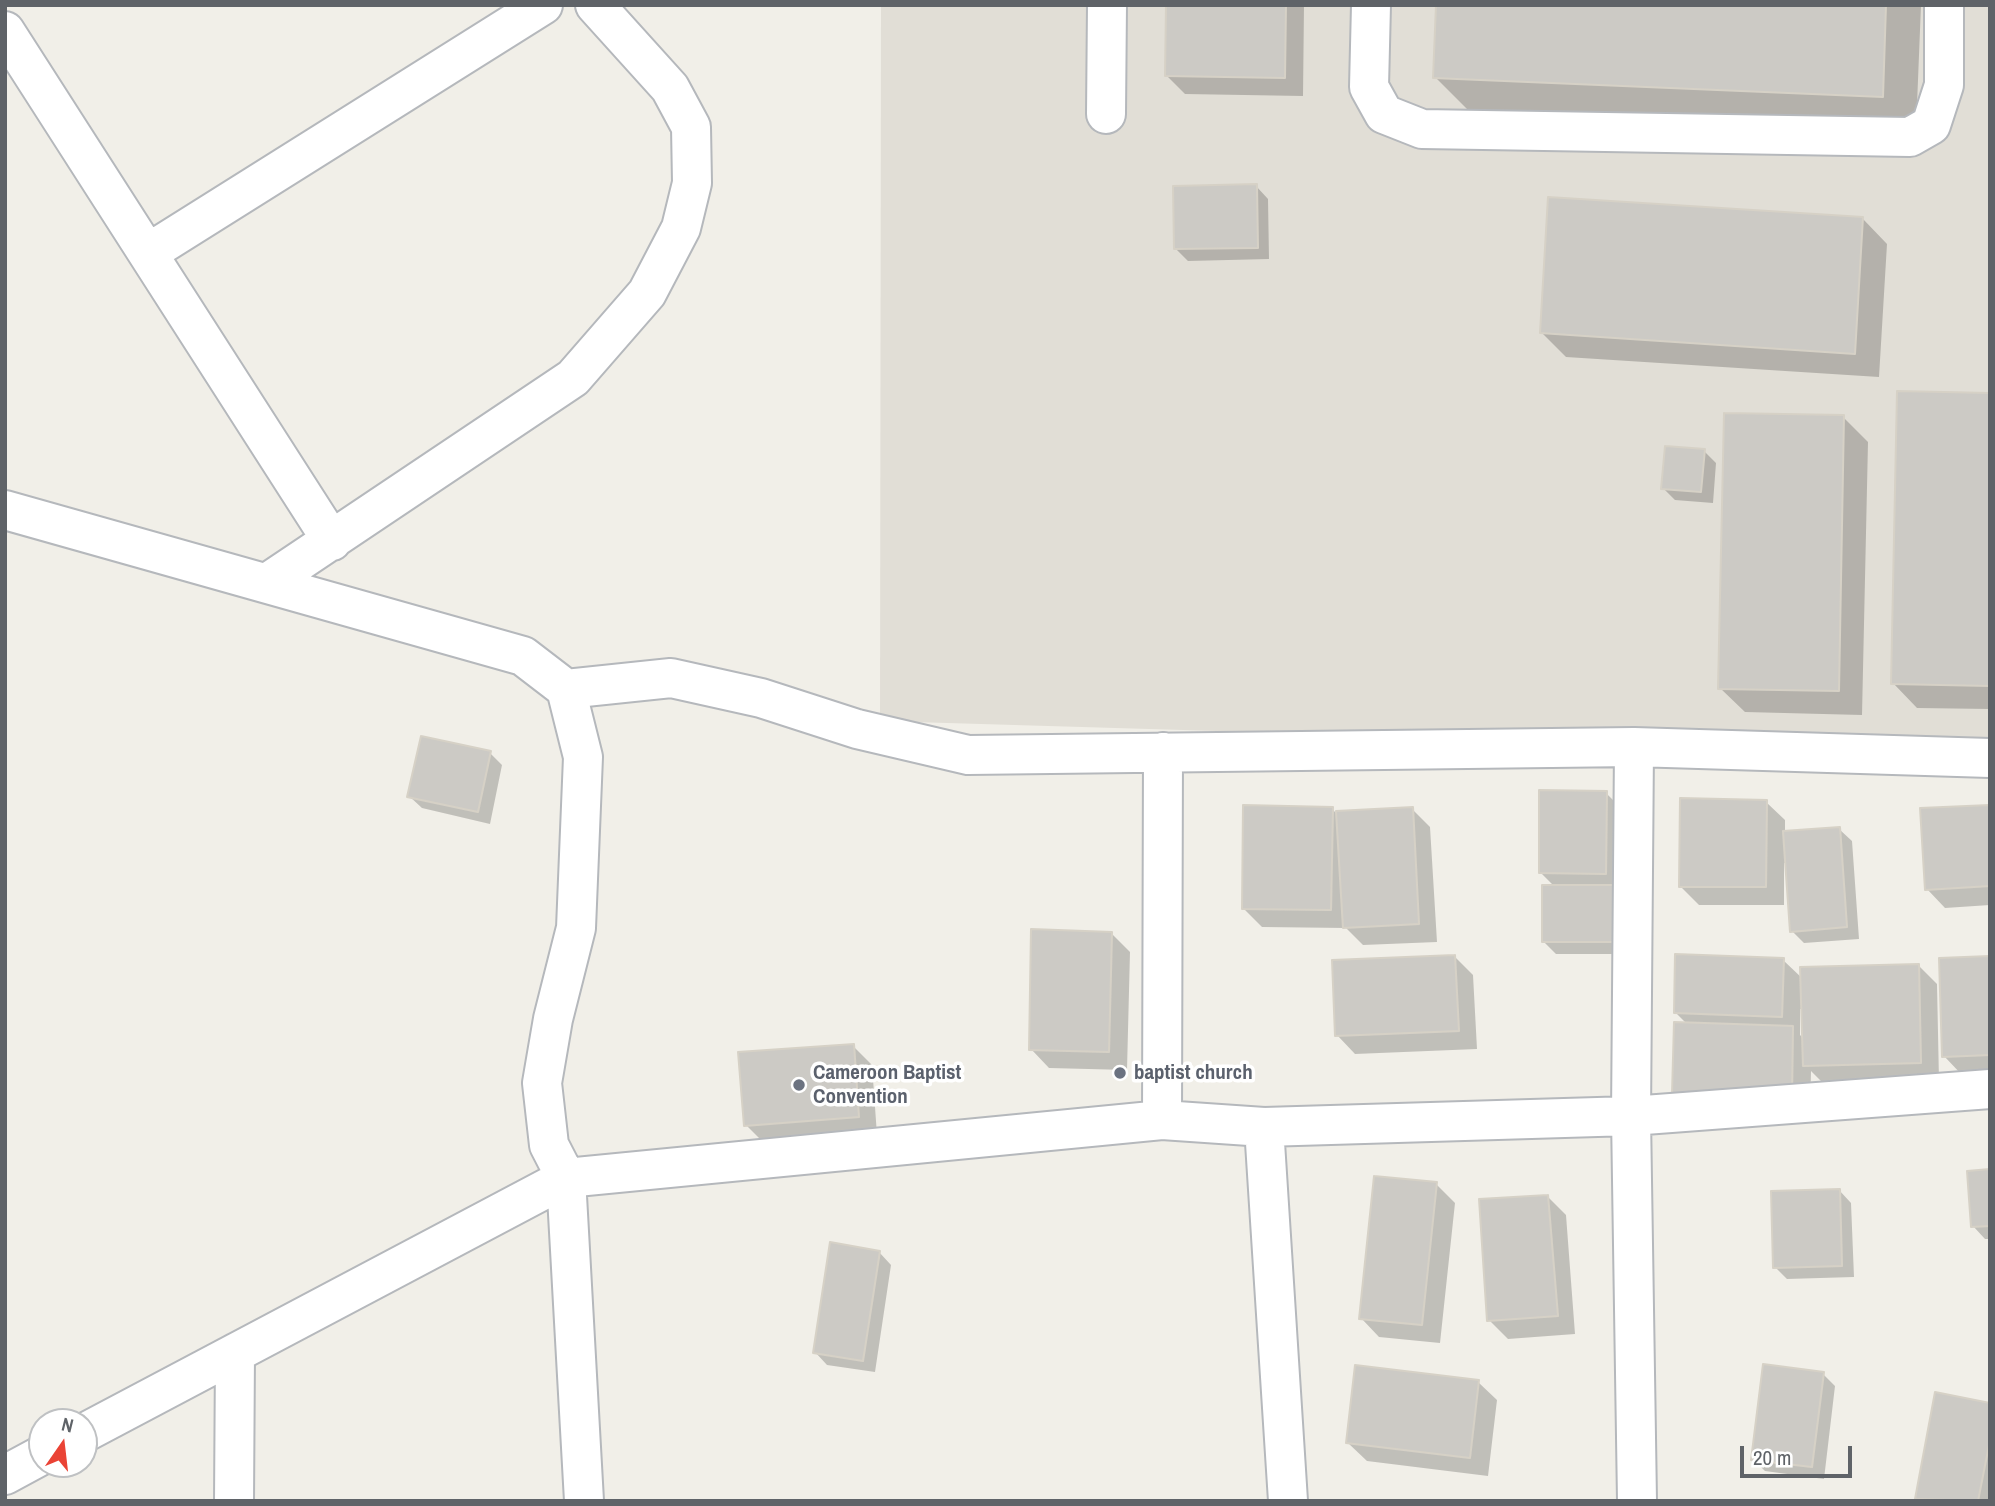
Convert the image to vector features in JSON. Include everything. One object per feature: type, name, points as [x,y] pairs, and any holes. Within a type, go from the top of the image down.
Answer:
[{"type":"street","points":[[148,253],[544,5]]},
{"type":"street","points":[[267,583],[573,378],[647,293],[681,228],[692,183],[691,127],[670,88],[595,5]]},
{"type":"street","points":[[1106,114],[1107,5]]},
{"type":"street","points":[[1371,5],[1369,87],[1384,114],[1422,129],[1910,138],[1931,125],[1944,85],[1944,5]]},
{"type":"street","points":[[5,31],[331,541]]},
{"type":"street","points":[[5,510],[523,656],[566,689],[583,757],[576,928],[553,1019],[542,1083],[549,1145],[566,1178],[584,1501]]},
{"type":"street","points":[[566,689],[671,678],[761,698],[857,729],[968,755],[1634,747],[1990,758]]},
{"type":"street","points":[[1634,747],[1631,1116],[1637,1501]]},
{"type":"street","points":[[1162,1120],[1163,752]]},
{"type":"street","points":[[98,1426],[566,1178],[1162,1120],[1264,1127],[1631,1116],[1990,1089]]},
{"type":"street","points":[[1264,1127],[1288,1501]]},
{"type":"street","points":[[234,1501],[235,1353]]},
{"type":"street","points":[[5,1475],[28,1463]]},
{"type":"shaded area","points":[[881,5],[1990,5],[1990,754],[880,721]]},
{"type":"building","points":[[1166,5],[1286,5],[1285,78],[1165,76]]},
{"type":"building","points":[[1436,5],[1886,5],[1883,97],[1433,78]]},
{"type":"building","points":[[1257,184],[1258,248],[1174,249],[1173,186]]},
{"type":"building","points":[[1548,197],[1863,217],[1855,354],[1540,333]]},
{"type":"building","points":[[1897,391],[1990,393],[1990,686],[1891,684]]},
{"type":"building","points":[[1724,413],[1844,415],[1839,691],[1718,689]]},
{"type":"building","points":[[1665,446],[1705,449],[1701,492],[1661,489]]},
{"type":"building","points":[[421,736],[491,751],[478,812],[407,797]]},
{"type":"building","points":[[1539,790],[1607,791],[1606,874],[1539,873]]},
{"type":"building","points":[[1680,798],[1767,800],[1766,887],[1679,887]]},
{"type":"building","points":[[1243,805],[1333,807],[1331,910],[1242,909]]},
{"type":"building","points":[[1990,805],[1990,886],[1925,890],[1920,808]]},
{"type":"building","points":[[1413,807],[1419,924],[1343,928],[1336,811]]},
{"type":"building","points":[[1840,827],[1847,927],[1790,932],[1783,831]]},
{"type":"building","points":[[1542,885],[1632,885],[1632,942],[1542,942]]},
{"type":"building","points":[[1031,929],[1112,932],[1109,1052],[1029,1050]]},
{"type":"building","points":[[1675,954],[1784,958],[1782,1017],[1674,1013]]},
{"type":"building","points":[[1455,955],[1459,1031],[1335,1036],[1332,960]]},
{"type":"building","points":[[1990,956],[1990,1055],[1942,1057],[1939,958]]},
{"type":"building","points":[[1919,964],[1921,1063],[1803,1066],[1800,967]]},
{"type":"building","points":[[1674,1022],[1793,1026],[1792,1097],[1672,1094]]},
{"type":"building","name":"Cameroon Baptist Convention","points":[[854,1044],[859,1117],[744,1126],[738,1052]]},
{"type":"building","points":[[1990,1169],[1990,1226],[1971,1227],[1967,1171]]},
{"type":"building","points":[[1374,1176],[1437,1182],[1422,1325],[1359,1319]]},
{"type":"building","points":[[1840,1189],[1842,1266],[1773,1268],[1771,1191]]},
{"type":"building","points":[[1548,1195],[1558,1316],[1487,1321],[1479,1199]]},
{"type":"building","points":[[830,1242],[880,1251],[863,1361],[813,1353]]},
{"type":"building","points":[[1763,1364],[1824,1372],[1812,1467],[1751,1460]]},
{"type":"building","points":[[1355,1365],[1479,1380],[1470,1458],[1346,1443]]},
{"type":"building","points":[[1935,1392],[1990,1403],[1990,1440],[1978,1501],[1915,1499]]},
{"type":"place","name":"baptist church","points":[[1120,1073]]},
{"type":"place","name":"Cameroon Baptist Convention","points":[[799,1085]]}]
